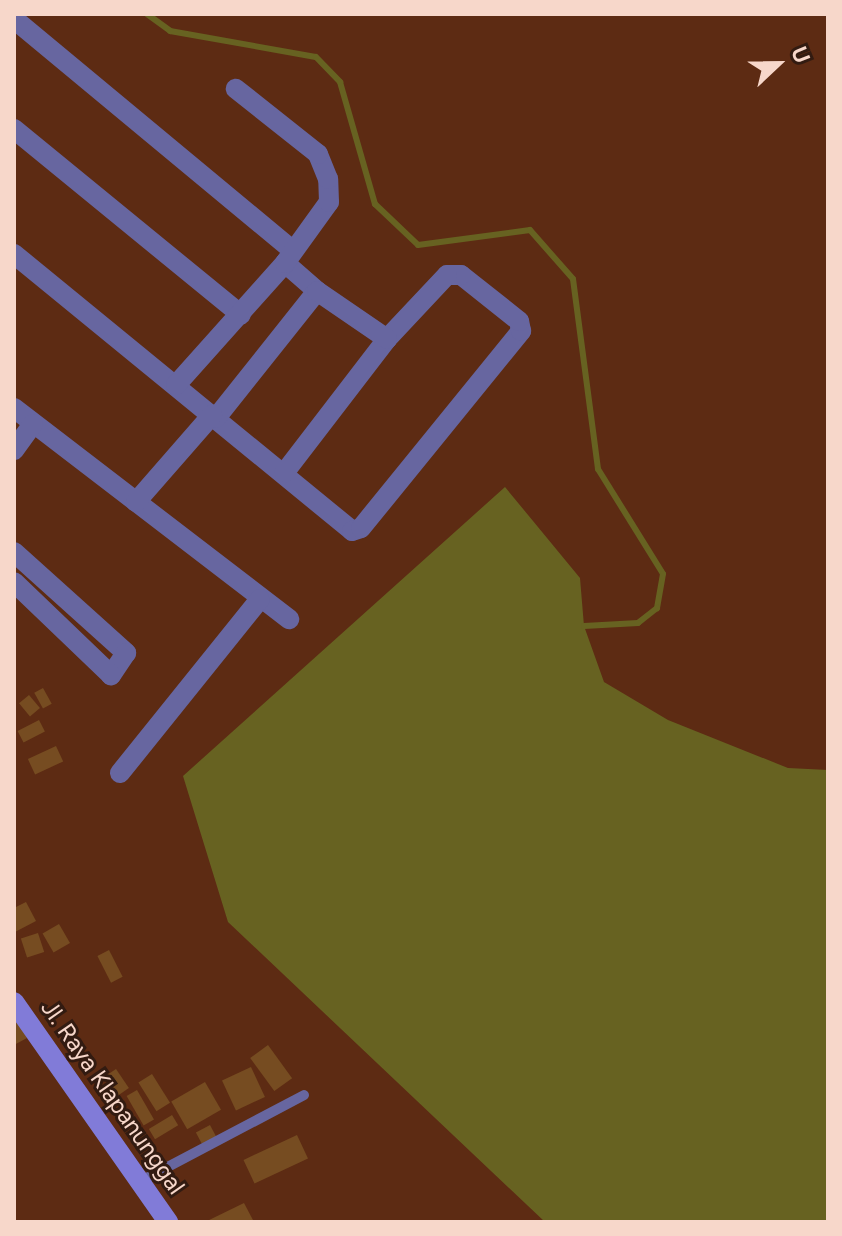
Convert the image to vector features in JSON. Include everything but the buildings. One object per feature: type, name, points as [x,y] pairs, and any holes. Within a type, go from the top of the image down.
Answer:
[{"type":"street","points":[[14,19],[288,256],[317,291],[387,339]]},
{"type":"street","points":[[176,385],[241,315],[329,202],[325,166],[318,154],[236,89]]},
{"type":"street","points":[[14,129],[241,315]]},
{"type":"street","points":[[14,254],[285,472],[344,529],[361,528],[521,326],[454,272],[387,339],[285,472]]},
{"type":"street","points":[[136,502],[214,416],[317,291]]},
{"type":"street","points":[[14,408],[289,619]]},
{"type":"street","points":[[14,450],[33,424]]},
{"type":"street","points":[[14,552],[126,653],[111,675],[14,582]]},
{"type":"street","points":[[120,773],[260,599]]},
{"type":"street","name":"Jl. Raya Klapanunggal","points":[[14,1002],[143,1180],[168,1222]]},
{"type":"lane","points":[[143,1180],[304,1095]]},
{"type":"shaded area","points":[[505,487],[580,578],[584,626],[604,682],[668,720],[788,768],[828,770],[828,1222],[545,1222],[228,922],[183,776]]},
{"type":"waterway","points":[[147,14],[170,31],[316,57],[340,82],[375,204],[418,245],[530,230],[573,279],[598,469],[663,574],[657,608],[638,623],[584,626]]}]
